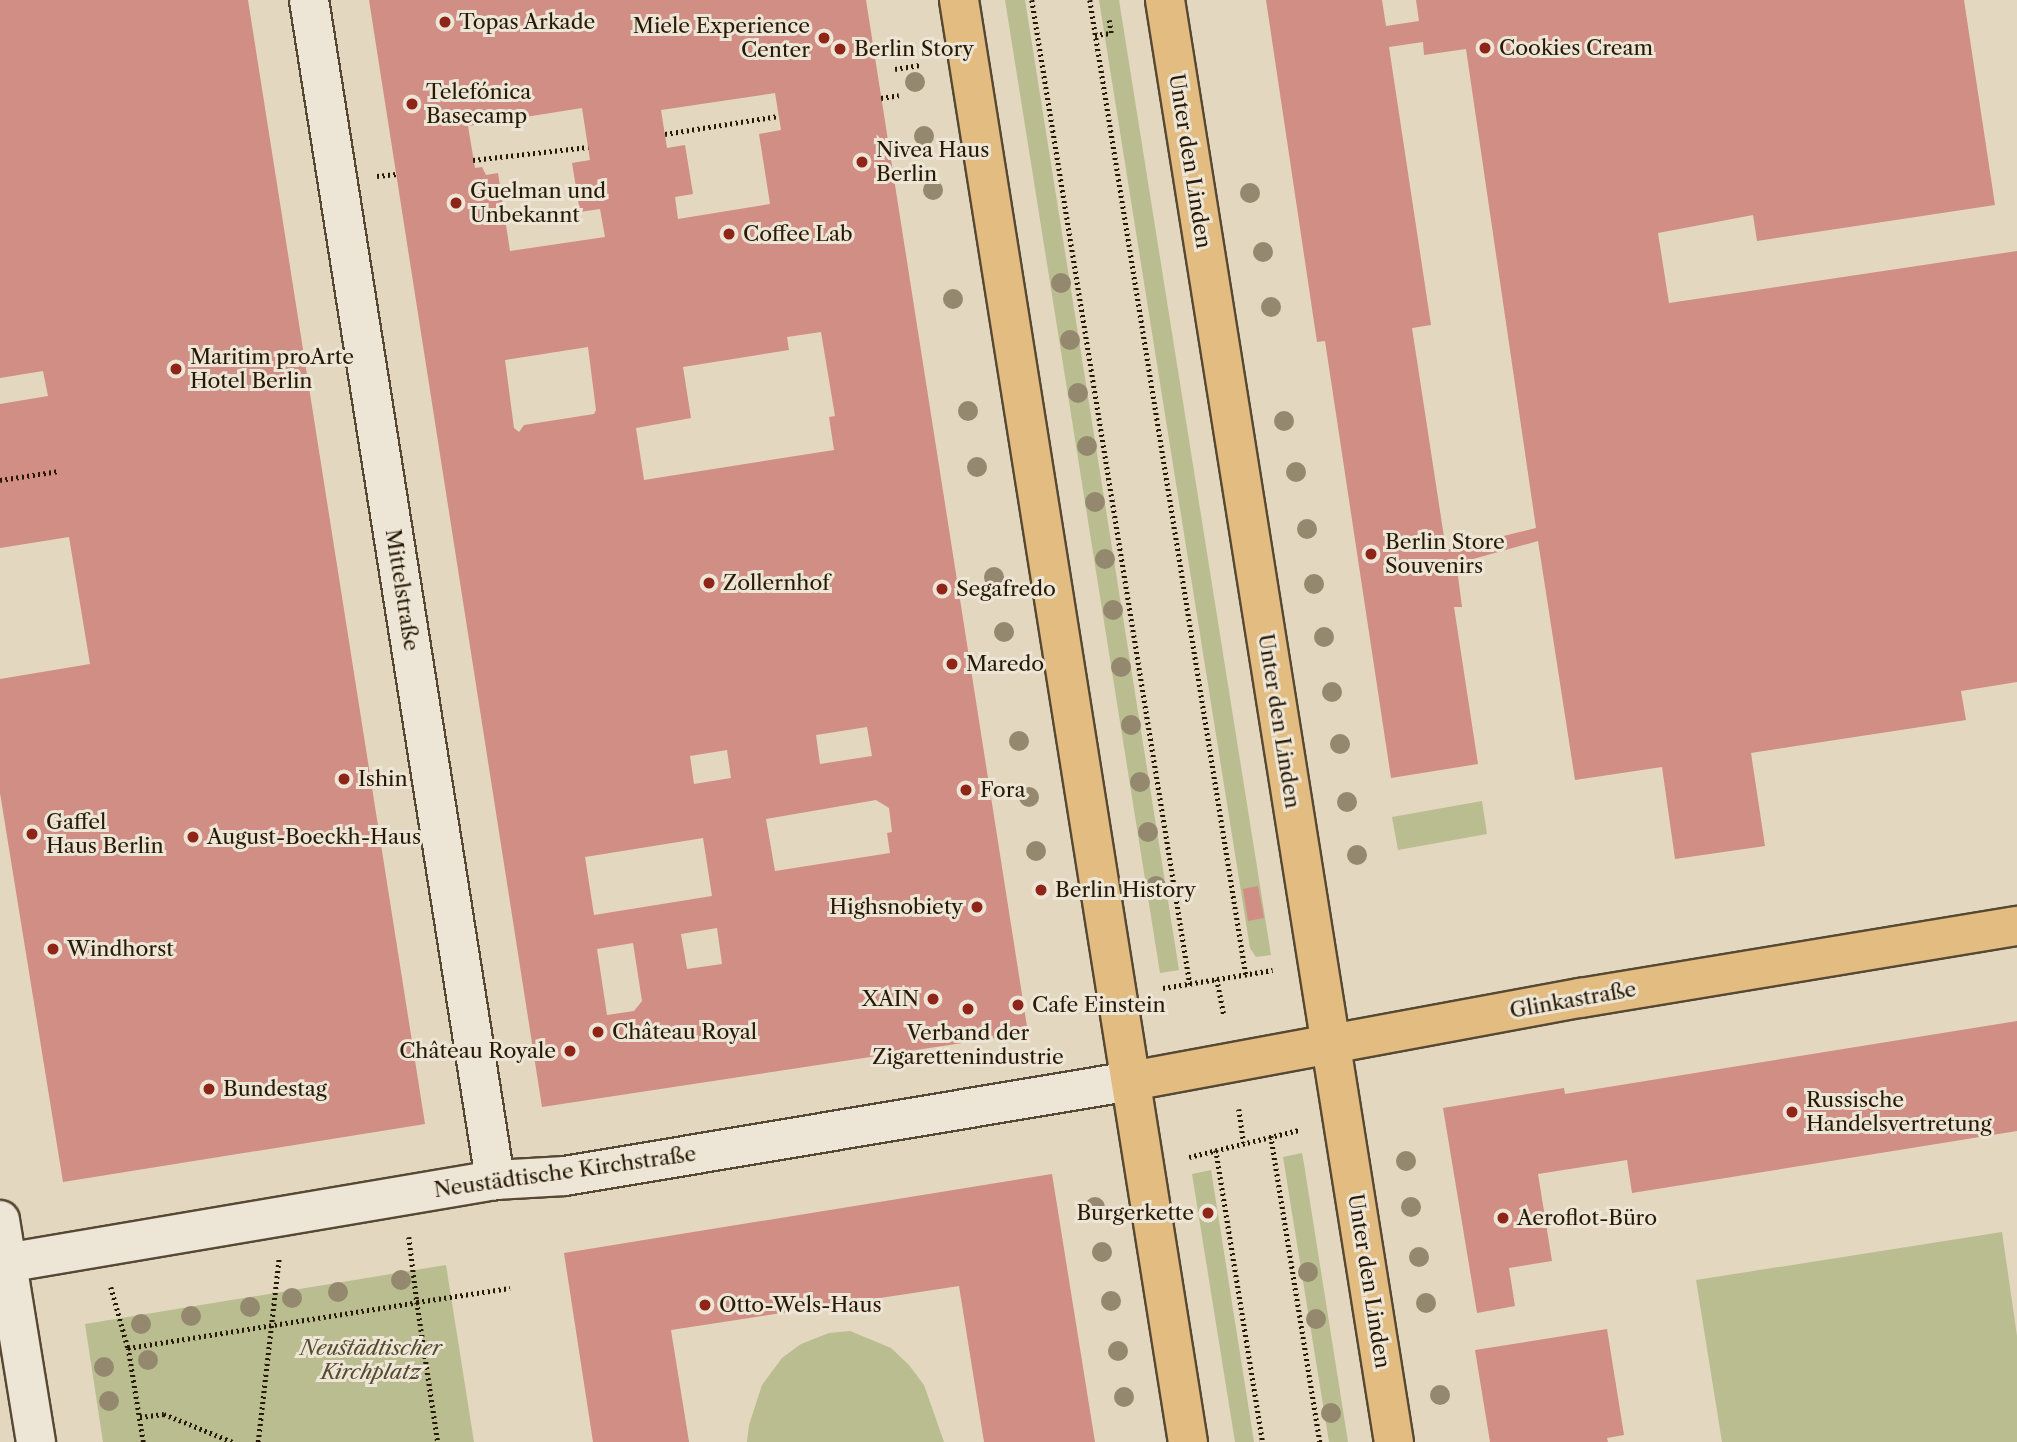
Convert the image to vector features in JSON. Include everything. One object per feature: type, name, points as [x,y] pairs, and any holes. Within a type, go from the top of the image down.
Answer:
[{"type":"main road","points":[[959,0],[1188,1442]]},
{"type":"main road","name":"Unter den Linden","points":[[1165,0],[1394,1442]]},
{"type":"main road","name":"Glinkastraße","points":[[1131,1081],[1331,1043],[2017,926]]},
{"type":"street","name":"Mittelstraße","points":[[309,0],[495,1180]]},
{"type":"street","name":"Neustädtische Kirchstraße","points":[[3,1263],[495,1180],[565,1176],[1131,1081]]},
{"type":"street","points":[[0,1220],[3,1263],[36,1442]]},
{"type":"path","points":[[1032,0],[1190,984]]},
{"type":"path","points":[[1090,0],[1246,975]]},
{"type":"path","points":[[1095,35],[1111,33],[1109,20]]},
{"type":"path","points":[[895,69],[920,65]]},
{"type":"path","points":[[881,98],[899,95]]},
{"type":"path","points":[[665,134],[779,116]]},
{"type":"path","points":[[473,160],[588,147]]},
{"type":"path","points":[[0,481],[60,471]]},
{"type":"path","points":[[1163,988],[1273,970]]},
{"type":"path","points":[[1217,979],[1224,1014]]},
{"type":"path","points":[[1239,1110],[1244,1143]]},
{"type":"path","points":[[1189,1157],[1298,1129]]},
{"type":"path","points":[[1271,1136],[1320,1442]]},
{"type":"path","points":[[1216,1150],[1263,1442]]},
{"type":"path","points":[[403,1195],[438,1442]]},
{"type":"path","points":[[258,1442],[285,1215]]},
{"type":"path","points":[[128,1348],[510,1288]]},
{"type":"path","points":[[113,1299],[128,1348],[143,1442]]},
{"type":"path","points":[[140,1417],[164,1414],[233,1442]]},
{"type":"green space","points":[[1005,0],[1025,0],[1179,970],[1160,973]]},
{"type":"green space","points":[[1099,0],[1119,0],[1271,955],[1256,957],[1250,948]]},
{"type":"green space","points":[[1482,801],[1487,834],[1398,850],[1392,817]]},
{"type":"green space","points":[[1302,1153],[1348,1442],[1329,1442],[1283,1157]]},
{"type":"green space","points":[[1211,1170],[1254,1442],[1235,1442],[1192,1174]]},
{"type":"green space","points":[[2002,1232],[2017,1336],[2017,1442],[1722,1442],[1696,1280]]},
{"type":"green space","name":"Neustädtischer Kirchplatz","points":[[446,1265],[474,1442],[103,1442],[85,1324]]},
{"type":"green space","points":[[850,1331],[891,1348],[909,1365],[924,1385],[944,1442],[747,1442],[749,1425],[762,1385],[782,1358],[801,1344],[829,1333]]},
{"type":"building","points":[[0,0],[248,0],[425,1124],[63,1182],[0,793],[0,679],[90,664],[69,537],[0,548],[0,404],[48,396],[43,371],[0,378]]},
{"type":"building","points":[[369,0],[866,0],[1028,1033],[542,1107]],"holes":[[[775,93],[781,130],[759,134],[770,204],[678,219],[675,197],[693,194],[685,145],[667,148],[661,110]],[[582,108],[590,160],[572,163],[580,212],[600,209],[605,237],[510,251],[498,173],[486,175],[482,167],[475,168],[468,126]],[[821,332],[835,416],[829,417],[834,450],[644,480],[636,428],[691,418],[683,367],[789,350],[787,337]],[[588,347],[596,410],[594,414],[524,425],[519,432],[514,428],[505,360]],[[867,727],[872,756],[820,764],[816,735]],[[727,750],[731,778],[694,784],[690,756]],[[876,800],[889,808],[892,832],[887,833],[890,853],[775,871],[766,819]],[[703,838],[712,896],[594,915],[585,857]],[[717,928],[722,964],[687,969],[681,934]],[[633,943],[642,1001],[634,1011],[607,1015],[597,949]]]},
{"type":"building","points":[[1266,0],[1382,0],[1386,26],[1419,21],[1416,0],[1964,0],[1995,205],[1757,241],[1753,215],[1658,233],[1669,303],[2017,251],[2017,682],[1961,691],[1966,720],[1751,753],[1765,846],[1675,859],[1662,767],[1575,780],[1538,541],[1448,566],[1450,576],[1458,576],[1462,607],[1454,607],[1478,764],[1391,778],[1325,341],[1317,342]],"holes":[[[1423,42],[1424,55],[1466,49],[1536,528],[1446,550],[1412,328],[1431,325],[1389,47]]]},
{"type":"building","points":[[1258,886],[1264,918],[1248,921],[1243,889]]},
{"type":"building","name":"Russische Handelsvertretung","points":[[2017,1021],[2017,1131],[1632,1193],[1627,1160],[1538,1174],[1552,1261],[1509,1268],[1515,1306],[1477,1313],[1443,1108],[1564,1088],[1565,1094]]},
{"type":"building","name":"Otto-Wels-Haus","points":[[1052,1174],[1095,1442],[984,1442],[959,1286],[671,1330],[689,1442],[593,1442],[564,1253]]},
{"type":"building","points":[[1607,1329],[1624,1435],[1607,1438],[1608,1442],[1490,1442],[1475,1350]]},
{"type":"place","name":"Topas Arkade","points":[[445,22]]},
{"type":"place","name":"Miele Experience Center","points":[[824,38]]},
{"type":"place","name":"Cookies Cream","points":[[1485,48]]},
{"type":"place","name":"Berlin Story","points":[[840,49]]},
{"type":"place","name":"Telefónica Basecamp","points":[[412,104]]},
{"type":"place","name":"Nivea Haus Berlin","points":[[862,162]]},
{"type":"place","name":"Guelman und Unbekannt","points":[[456,203]]},
{"type":"place","name":"Coffee Lab","points":[[729,234]]},
{"type":"place","name":"Maritim proArte Hotel Berlin","points":[[176,369]]},
{"type":"place","name":"Berlin Store Souvenirs","points":[[1371,554]]},
{"type":"place","name":"Zollernhof","points":[[709,583]]},
{"type":"place","name":"Segafredo","points":[[942,589]]},
{"type":"place","name":"Maredo","points":[[952,664]]},
{"type":"place","name":"Ishin","points":[[344,779]]},
{"type":"place","name":"Fora","points":[[966,790]]},
{"type":"place","name":"Gaffel Haus Berlin","points":[[32,834]]},
{"type":"place","name":"August-Boeckh-Haus","points":[[193,837]]},
{"type":"place","name":"Berlin History","points":[[1041,890]]},
{"type":"place","name":"Highsnobiety","points":[[977,907]]},
{"type":"place","name":"Windhorst","points":[[53,949]]},
{"type":"place","name":"XAIN","points":[[933,999]]},
{"type":"place","name":"Cafe Einstein","points":[[1018,1005]]},
{"type":"place","name":"Verband der Zigarettenindustrie","points":[[968,1009]]},
{"type":"place","name":"Château Royal","points":[[598,1032]]},
{"type":"place","name":"Château Royale","points":[[570,1051]]},
{"type":"place","name":"Bundestag","points":[[209,1089]]},
{"type":"place","name":"Russische Handelsvertretung","points":[[1792,1112]]},
{"type":"place","name":"Burgerkette","points":[[1208,1213]]},
{"type":"place","name":"Aeroflot-Büro","points":[[1503,1218]]},
{"type":"place","name":"Otto-Wels-Haus","points":[[705,1305]]}]
